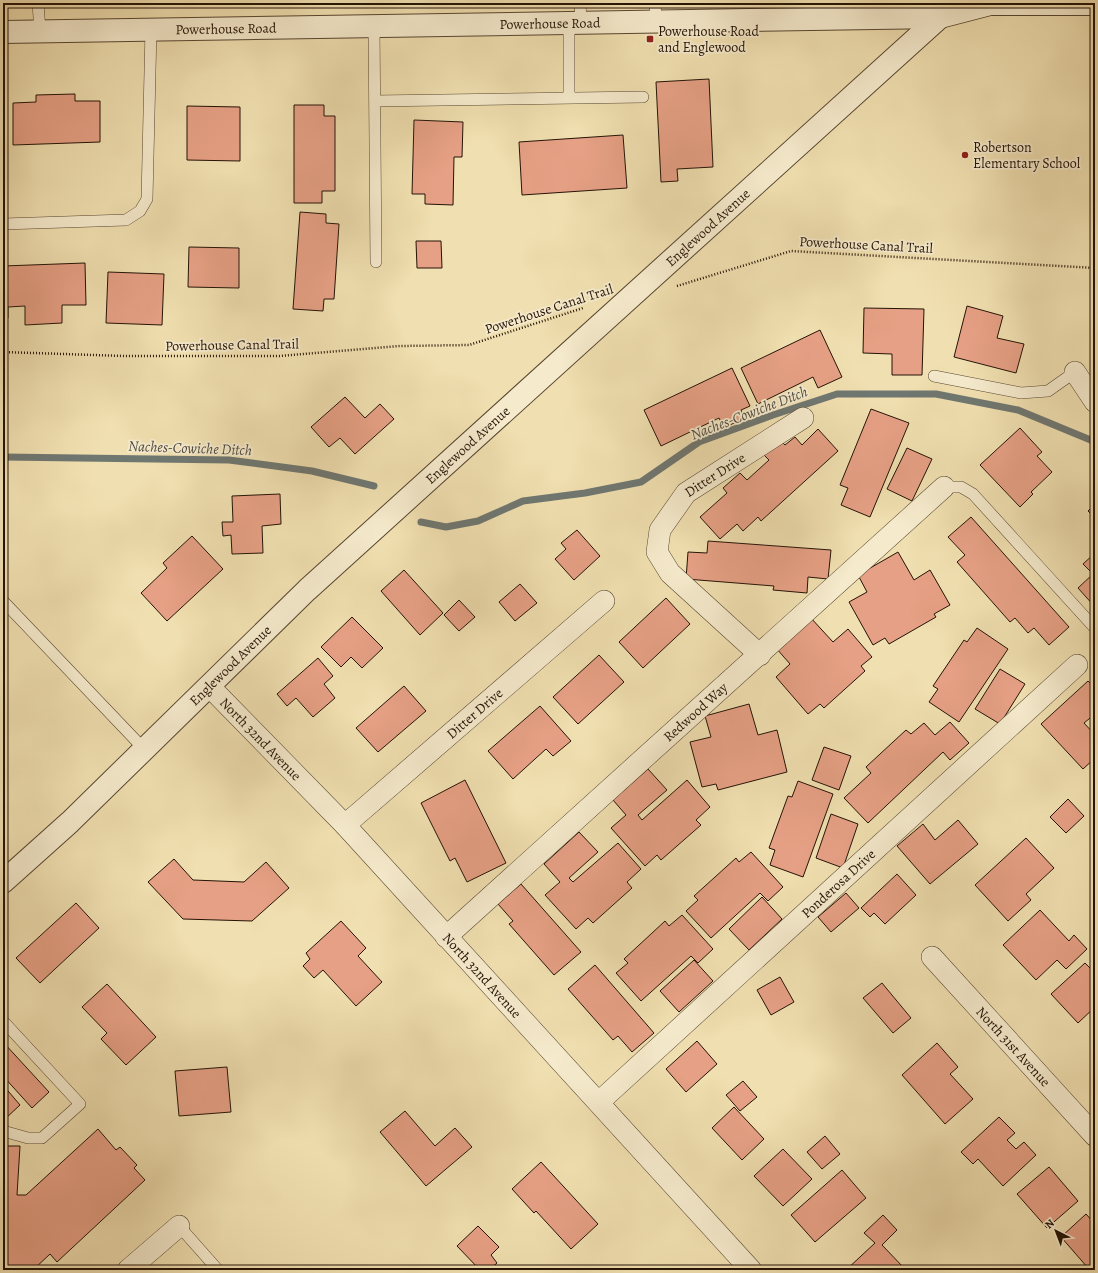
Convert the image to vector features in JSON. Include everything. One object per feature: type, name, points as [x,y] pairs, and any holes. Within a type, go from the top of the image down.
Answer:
[{"type":"street","name":"Powerhouse Road","points":[[3,32],[374,26],[655,12],[940,17],[991,4],[1095,4]]},
{"type":"street","name":"Englewood Avenue","points":[[3,882],[70,822],[307,590],[940,17]]},
{"type":"street","points":[[1075,372],[1095,402]]},
{"type":"street","name":"Ditter Drive","points":[[760,655],[670,573],[657,552],[660,530],[686,493],[803,418]]},
{"type":"street","name":"Redwood Way","points":[[446,937],[760,655],[944,487]]},
{"type":"street","name":"Ditter Drive","points":[[345,825],[604,601]]},
{"type":"street","name":"Ponderosa Drive","points":[[599,1102],[1077,665]]},
{"type":"street","name":"North 32nd Avenue","points":[[209,686],[345,825],[751,1270]]},
{"type":"street","name":"North 31st Avenue","points":[[932,957],[1095,1136]]},
{"type":"street","points":[[129,1270],[179,1226]]},
{"type":"lane","points":[[38,3],[40,31]]},
{"type":"lane","points":[[569,98],[577,16]]},
{"type":"lane","points":[[374,26],[376,262]]},
{"type":"lane","points":[[3,224],[126,220],[140,211],[147,199],[151,29]]},
{"type":"lane","points":[[375,101],[643,97]]},
{"type":"lane","points":[[934,376],[1021,393],[1048,390],[1075,372]]},
{"type":"lane","points":[[944,487],[961,487],[973,494],[1093,626]]},
{"type":"lane","points":[[3,601],[144,749]]},
{"type":"lane","points":[[3,1021],[80,1104],[42,1138],[28,1138],[3,1130]]},
{"type":"lane","points":[[179,1226],[218,1270]]},
{"type":"path","name":"Powerhouse Canal Trail","points":[[670,288],[791,251],[1095,268]]},
{"type":"path","name":"Powerhouse Canal Trail","points":[[3,352],[124,356],[279,356],[400,346],[469,345],[588,307]]},
{"type":"building","points":[[709,79],[713,167],[677,169],[678,181],[661,182],[656,82]]},
{"type":"building","points":[[75,94],[75,101],[100,101],[100,142],[13,145],[13,103],[36,102],[36,95]]},
{"type":"building","points":[[294,105],[324,105],[324,116],[335,116],[335,191],[322,191],[322,203],[294,203]]},
{"type":"building","points":[[187,106],[240,107],[240,161],[187,160]]},
{"type":"building","points":[[414,120],[463,122],[462,157],[454,157],[453,205],[425,204],[425,194],[412,194]]},
{"type":"building","points":[[623,135],[627,188],[522,195],[519,142]]},
{"type":"building","points":[[300,212],[326,214],[326,223],[339,224],[334,299],[324,299],[323,311],[293,309]]},
{"type":"building","points":[[416,241],[441,241],[442,268],[417,268]]},
{"type":"building","points":[[189,247],[239,248],[239,288],[188,287]]},
{"type":"building","points":[[85,263],[86,305],[62,305],[62,323],[25,325],[25,306],[8,307],[8,318],[3,318],[3,266]]},
{"type":"building","points":[[108,272],[164,274],[162,325],[106,323]]},
{"type":"building","points":[[967,306],[1003,316],[997,338],[1024,344],[1016,373],[954,357]]},
{"type":"building","points":[[864,308],[924,309],[922,375],[892,375],[892,354],[863,353]]},
{"type":"building","points":[[820,330],[842,377],[818,388],[813,377],[758,404],[741,368]]},
{"type":"building","points":[[732,368],[750,406],[741,410],[744,418],[724,428],[719,418],[661,446],[644,410]]},
{"type":"building","points":[[345,397],[365,418],[380,404],[394,419],[355,454],[340,438],[329,447],[311,427]]},
{"type":"building","points":[[871,409],[909,423],[870,517],[841,505],[848,488],[840,485]]},
{"type":"building","points":[[1020,428],[1042,452],[1037,456],[1052,472],[1031,492],[1033,494],[1020,507],[980,465]]},
{"type":"building","points":[[818,429],[838,451],[761,521],[758,517],[743,531],[737,524],[720,539],[700,517],[727,493],[723,488],[740,473],[747,480],[769,460],[762,453],[778,438],[785,445],[795,437],[802,445]]},
{"type":"building","points":[[907,448],[932,459],[912,501],[887,489]]},
{"type":"building","points":[[280,494],[281,524],[262,526],[263,553],[232,554],[231,535],[223,536],[222,522],[233,522],[232,496]]},
{"type":"building","points":[[1095,504],[1095,518],[1088,511]]},
{"type":"building","points":[[971,517],[1069,627],[1049,645],[1034,628],[1028,633],[1015,618],[1010,622],[957,562],[965,555],[948,537]]},
{"type":"building","points":[[577,530],[600,556],[574,580],[555,559],[566,549],[561,543]]},
{"type":"building","points":[[192,536],[223,569],[167,621],[141,593],[167,568],[163,563]]},
{"type":"building","points":[[708,541],[831,550],[828,579],[808,577],[807,593],[773,590],[774,586],[686,579],[688,552],[707,553]]},
{"type":"building","points":[[898,552],[914,580],[930,570],[950,605],[934,614],[936,617],[889,644],[885,638],[873,645],[849,602],[867,592],[858,575]]},
{"type":"building","points":[[1095,553],[1095,607],[1078,588],[1093,574],[1083,564]]},
{"type":"building","points":[[404,570],[443,613],[420,635],[381,591]]},
{"type":"building","points":[[520,584],[537,603],[515,621],[499,602]]},
{"type":"building","points":[[666,598],[690,624],[643,668],[619,642]]},
{"type":"building","points":[[459,600],[475,617],[459,631],[444,615]]},
{"type":"building","points":[[352,617],[383,648],[362,668],[351,657],[341,667],[321,647]]},
{"type":"building","points":[[810,617],[833,642],[848,629],[872,657],[861,666],[865,671],[824,708],[820,704],[808,714],[776,677],[790,664],[776,648]]},
{"type":"building","points":[[977,628],[1008,649],[959,722],[929,702],[938,689],[933,686],[964,640],[967,642]]},
{"type":"building","points":[[599,655],[624,682],[578,724],[553,697]]},
{"type":"building","points":[[318,658],[333,676],[324,684],[335,698],[313,717],[296,698],[287,706],[277,694]]},
{"type":"building","points":[[1000,669],[1025,684],[1000,724],[975,709]]},
{"type":"building","points":[[1088,681],[1095,688],[1095,714],[1084,723],[1095,735],[1095,758],[1083,769],[1041,724]]},
{"type":"building","points":[[404,686],[426,711],[378,752],[356,728]]},
{"type":"building","points":[[749,704],[758,735],[777,730],[787,772],[718,790],[716,784],[702,787],[690,742],[711,737],[705,716]]},
{"type":"building","points":[[540,706],[571,741],[553,756],[546,749],[513,779],[488,751]]},
{"type":"building","points":[[950,722],[969,743],[950,760],[943,752],[868,823],[844,798],[871,773],[866,767],[906,730],[911,734],[924,723],[935,735]]},
{"type":"building","points":[[824,747],[851,756],[839,790],[812,780]]},
{"type":"building","points":[[648,769],[667,790],[638,815],[642,820],[687,780],[710,807],[696,820],[701,825],[661,860],[657,855],[645,866],[611,828],[626,815],[613,800]]},
{"type":"building","points":[[465,780],[506,863],[467,882],[455,858],[450,861],[421,803]]},
{"type":"building","points":[[798,781],[833,794],[803,877],[770,865],[775,850],[769,848],[788,796],[792,797]]},
{"type":"building","points":[[1068,799],[1084,816],[1066,833],[1050,817]]},
{"type":"building","points":[[831,814],[858,824],[843,868],[816,858]]},
{"type":"building","points":[[958,820],[978,844],[930,884],[897,846],[923,824],[935,840]]},
{"type":"building","points":[[579,832],[598,852],[569,878],[573,882],[618,843],[641,869],[627,882],[632,888],[593,923],[588,918],[576,929],[545,895],[560,882],[544,864]]},
{"type":"building","points":[[1026,838],[1054,868],[1026,894],[1031,900],[1008,921],[975,885]]},
{"type":"building","points":[[751,852],[783,887],[768,901],[760,893],[711,938],[686,911],[698,900],[694,896],[736,858],[739,862]]},
{"type":"building","points":[[174,859],[193,880],[244,882],[266,862],[289,888],[252,921],[183,919],[148,882]]},
{"type":"building","points":[[897,874],[916,895],[885,924],[874,913],[870,917],[861,908]]},
{"type":"building","points":[[521,884],[581,952],[554,975],[509,924],[513,921],[498,904]]},
{"type":"building","points":[[846,893],[859,908],[831,932],[818,917]]},
{"type":"building","points":[[762,897],[782,919],[749,950],[729,929]]},
{"type":"building","points":[[76,903],[99,928],[40,983],[16,958]]},
{"type":"building","points":[[1040,910],[1069,941],[1074,935],[1087,949],[1066,969],[1057,960],[1036,980],[1003,945]]},
{"type":"building","points":[[682,915],[713,949],[698,963],[691,956],[641,1001],[616,973],[628,963],[624,959],[665,921],[669,926]]},
{"type":"building","points":[[341,921],[366,948],[358,956],[382,982],[356,1006],[323,970],[314,978],[303,966],[310,959],[306,953]]},
{"type":"building","points":[[694,960],[713,981],[679,1012],[660,991]]},
{"type":"building","points":[[1085,963],[1095,973],[1095,1007],[1078,1023],[1051,994]]},
{"type":"building","points":[[595,965],[654,1033],[632,1052],[618,1036],[613,1040],[568,989]]},
{"type":"building","points":[[780,977],[794,1002],[771,1015],[757,990]]},
{"type":"building","points":[[882,983],[911,1018],[893,1033],[863,998]]},
{"type":"building","points":[[107,984],[156,1037],[126,1065],[101,1039],[107,1033],[82,1007]]},
{"type":"building","points":[[697,1041],[717,1064],[686,1092],[666,1069]]},
{"type":"building","points":[[3,1042],[49,1092],[32,1108],[3,1076]]},
{"type":"building","points":[[937,1043],[958,1067],[950,1074],[973,1099],[945,1124],[902,1075]]},
{"type":"building","points":[[227,1067],[231,1112],[179,1116],[175,1071]]},
{"type":"building","points":[[743,1081],[757,1097],[740,1111],[726,1095]]},
{"type":"building","points":[[3,1085],[20,1105],[5,1119],[3,1117]]},
{"type":"building","points":[[734,1107],[764,1139],[742,1160],[712,1128]]},
{"type":"building","points":[[405,1111],[435,1146],[455,1128],[472,1147],[426,1186],[380,1132]]},
{"type":"building","points":[[999,1117],[1015,1133],[1007,1140],[1016,1149],[1024,1142],[1036,1155],[1003,1186],[978,1159],[973,1164],[961,1152]]},
{"type":"building","points":[[98,1129],[116,1150],[120,1147],[137,1165],[134,1168],[145,1180],[57,1262],[50,1254],[33,1270],[3,1270],[3,1146],[20,1146],[17,1195],[26,1195]]},
{"type":"building","points":[[825,1136],[840,1154],[822,1169],[807,1152]]},
{"type":"building","points":[[783,1149],[812,1179],[783,1206],[754,1176]]},
{"type":"building","points":[[541,1162],[598,1224],[571,1249],[536,1211],[534,1213],[512,1189]]},
{"type":"building","points":[[1049,1167],[1078,1201],[1047,1228],[1017,1194]]},
{"type":"building","points":[[842,1170],[866,1198],[815,1242],[791,1215]]},
{"type":"building","points":[[1086,1214],[1095,1224],[1095,1262],[1088,1268],[1061,1237]]},
{"type":"building","points":[[883,1215],[897,1230],[882,1245],[905,1269],[846,1270],[875,1243],[864,1233]]},
{"type":"building","points":[[478,1226],[499,1247],[491,1255],[497,1263],[489,1270],[480,1270],[457,1246]]},
{"type":"waterway","name":"Naches-Cowiche Ditch","points":[[421,522],[446,527],[478,521],[523,501],[585,493],[641,482],[699,442],[837,394],[936,394],[1018,410],[1093,441]]},
{"type":"waterway","name":"Naches-Cowiche Ditch","points":[[3,457],[229,460],[312,471],[374,486]]},
{"type":"place","name":"Powerhouse Road and Englewood","points":[[650,39]]},
{"type":"place","name":"Robertson Elementary School","points":[[965,155]]}]
